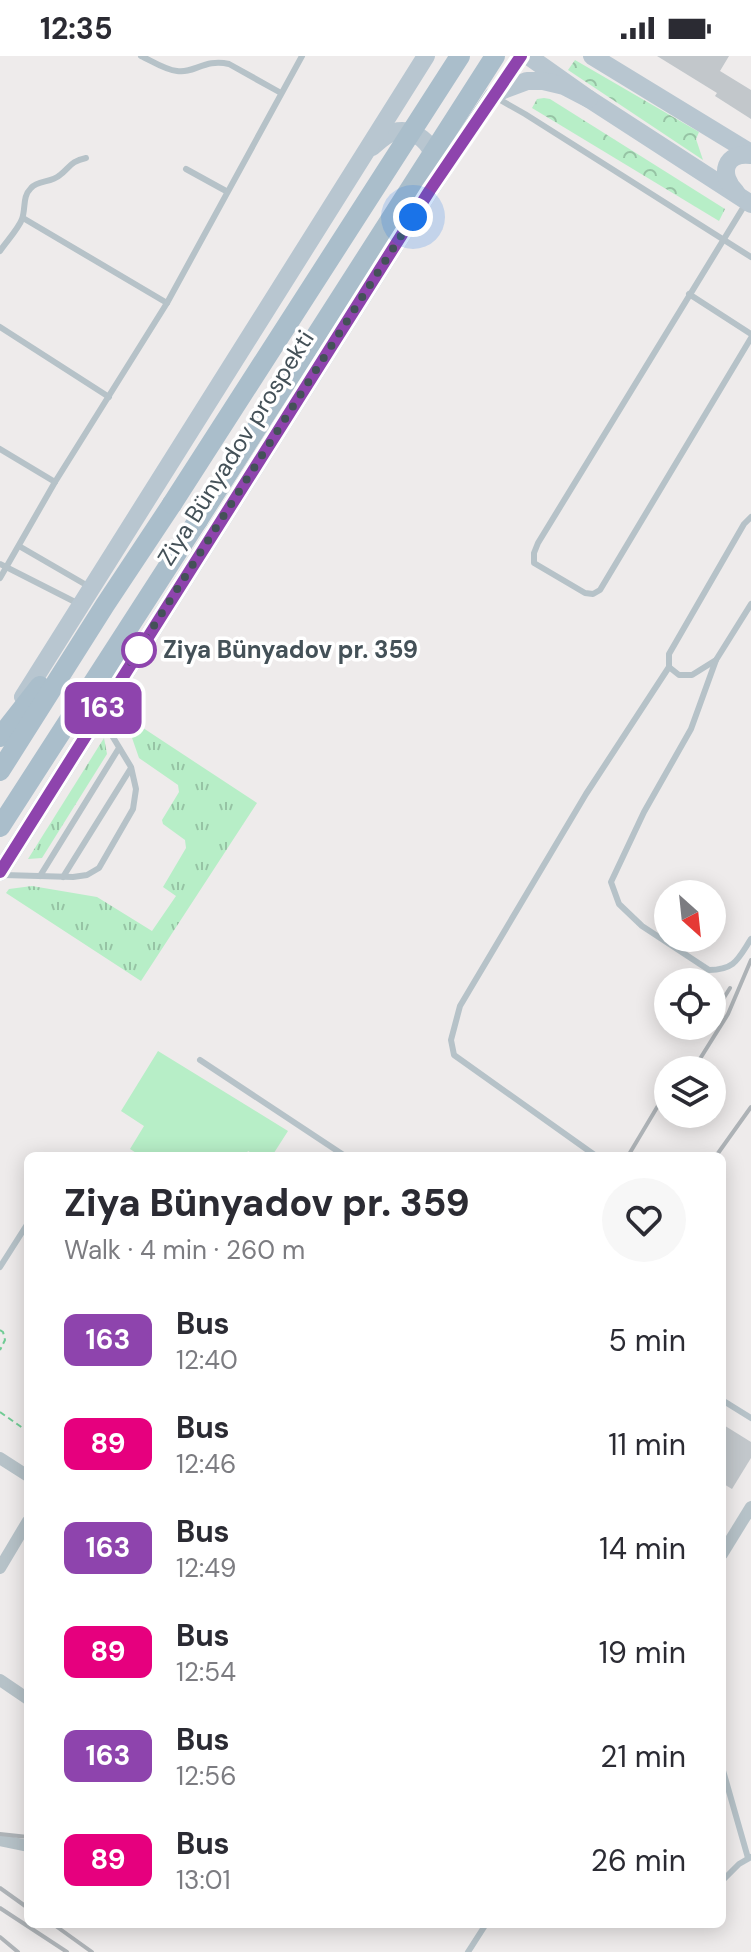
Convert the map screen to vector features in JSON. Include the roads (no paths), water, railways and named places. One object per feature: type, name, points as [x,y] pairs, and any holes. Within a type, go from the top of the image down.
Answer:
[{"type":"main road","name":"Ziya Bünyadov prospekti","points":[[0,771],[460,56]]},
{"type":"main road","name":"Ziya Bünyadov prospekti","points":[[0,827],[495,56]]},
{"type":"main road","points":[[528,56],[749,203]]},
{"type":"main road","points":[[592,56],[616,63],[751,154]]},
{"type":"main road","name":"Ziya Bünyadov prospekti","points":[[0,734],[425,57]]},
{"type":"main road","points":[[493,96],[533,80],[553,82],[589,99]]},
{"type":"main road","name":"Ziya Bünyadov prospekti","points":[[0,873],[430,190],[493,96]]},
{"type":"main road","points":[[363,156],[394,132],[416,135],[431,147],[435,157],[430,190]]},
{"type":"main road","points":[[749,203],[730,186],[725,174],[735,156],[751,154]]},
{"type":"main road","points":[[0,734],[105,605]]},
{"type":"main road","points":[[98,715],[129,625]]},
{"type":"street","points":[[0,1458],[24,1473]]},
{"type":"street","points":[[726,1548],[751,1507]]},
{"type":"street","points":[[0,1568],[24,1528]]},
{"type":"street","points":[[0,1680],[24,1696]]},
{"type":"street","points":[[0,1840],[24,1845]]},
{"type":"lane","points":[[141,56],[175,71],[209,63],[229,64],[281,93]]},
{"type":"lane","points":[[0,578],[3,566],[19,546],[55,482],[167,303],[302,56]]},
{"type":"lane","name":"Ziya Bünyadov prospekti","points":[[493,96],[521,56]]},
{"type":"lane","points":[[493,96],[751,257]]},
{"type":"lane","points":[[1,246],[23,218],[27,192],[34,184],[51,180],[67,166],[86,158]]},
{"type":"lane","points":[[186,169],[226,191]]},
{"type":"lane","points":[[689,294],[751,336],[600,590],[593,594],[585,593],[534,563],[538,543],[689,294],[749,203]]},
{"type":"lane","points":[[23,218],[167,303]]},
{"type":"lane","points":[[0,327],[109,397]]},
{"type":"lane","points":[[0,449],[55,482]]},
{"type":"lane","points":[[590,1152],[454,1055],[451,1040],[460,1006],[485,961],[586,794],[669,667],[669,654],[744,524],[751,517]]},
{"type":"lane","points":[[19,546],[87,597]]},
{"type":"lane","points":[[3,566],[87,597]]},
{"type":"lane","points":[[751,604],[716,660],[691,729],[644,812],[611,882],[619,904],[642,926],[709,970],[721,970],[735,964],[751,939]]},
{"type":"lane","points":[[669,667],[679,675],[692,675],[716,660]]},
{"type":"lane","points":[[0,873],[63,877],[87,875],[99,868],[133,809],[136,789],[131,767],[98,715]]},
{"type":"lane","points":[[40,876],[119,748]]},
{"type":"lane","points":[[63,877],[131,767]]},
{"type":"lane","points":[[200,1060],[339,1152]]},
{"type":"lane","points":[[0,1267],[24,1229]]},
{"type":"lane","points":[[726,1402],[751,1418]]},
{"type":"lane","points":[[726,1780],[750,1858],[726,1876]]},
{"type":"lane","points":[[468,1952],[483,1928]]},
{"type":"railway","points":[[702,1056],[728,1014],[751,960]]},
{"type":"railway","points":[[726,994],[730,988]]},
{"type":"railway","points":[[719,1152],[751,1107]]},
{"type":"railway","points":[[630,1152],[654,1112]]},
{"type":"railway","points":[[0,1834],[24,1837]]},
{"type":"railway","points":[[0,1888],[24,1905]]},
{"type":"railway","points":[[0,1908],[24,1924]]},
{"type":"railway","points":[[30,1928],[67,1952]]},
{"type":"railway","points":[[59,1928],[92,1952]]},
{"type":"railway","points":[[0,1937],[18,1952]]},
{"type":"place","name":"Ziya Bünyadov pr. 359","points":[[139,650]]}]
